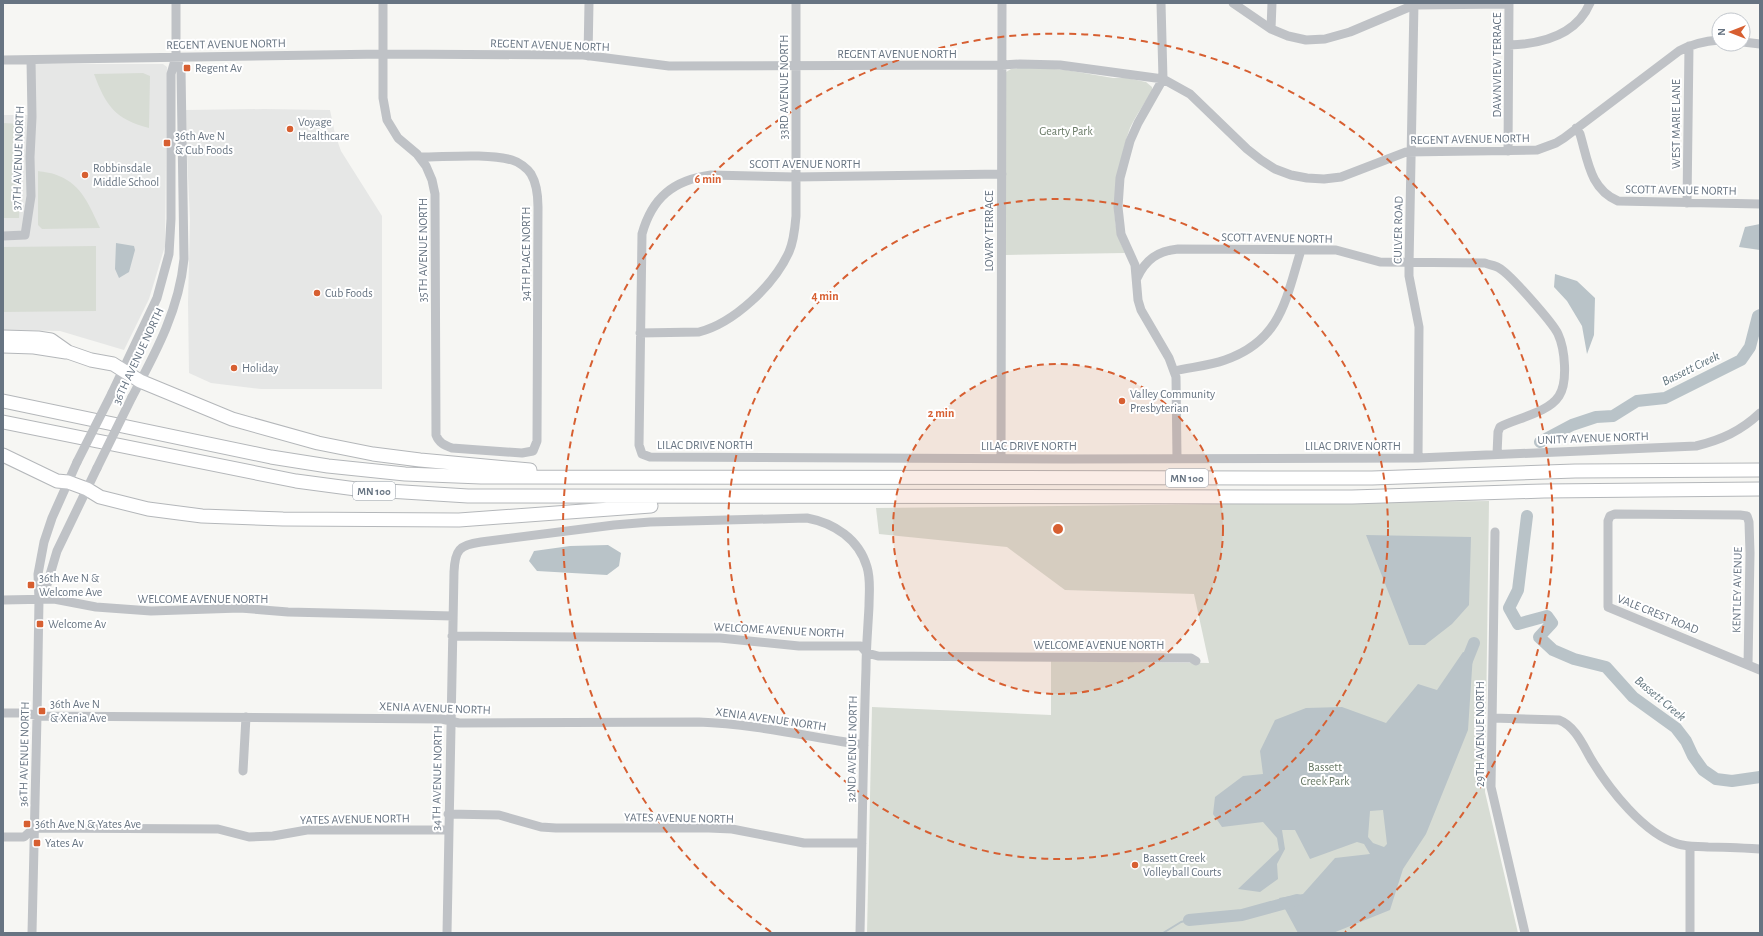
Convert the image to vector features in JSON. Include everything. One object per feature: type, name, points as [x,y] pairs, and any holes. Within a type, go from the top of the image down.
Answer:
[{"type":"highway","points":[[3,337],[51,340],[68,352]]},
{"type":"highway","points":[[3,346],[34,347],[68,352],[91,360],[114,364],[122,371],[140,381],[232,418],[337,447],[420,460],[613,478]]},
{"type":"highway","name":"MN 100","points":[[3,401],[271,457],[328,466],[412,475],[613,478],[1372,478],[1576,470],[1760,470]]},
{"type":"highway","name":"MN 100","points":[[3,422],[282,478],[356,489],[468,496],[1352,497],[1560,490],[1760,489]]},
{"type":"highway","points":[[3,455],[57,481],[68,482],[87,489],[100,497],[164,511],[222,517],[283,519],[459,520],[634,506],[694,505],[752,497]]},
{"type":"street","name":"36TH AVENUE NORTH","points":[[32,933],[39,600],[38,574],[43,546],[52,518],[77,462],[112,393],[156,298],[169,254],[171,219],[171,74],[176,57],[176,3]]},
{"type":"street","name":"35TH AVENUE NORTH","points":[[383,3],[384,98],[387,120],[398,138],[420,157],[432,180],[436,194],[435,428],[439,441],[444,446],[452,448],[522,453],[533,451]]},
{"type":"street","points":[[588,56],[589,3]]},
{"type":"street","name":"33RD AVENUE NORTH","points":[[640,333],[690,333],[708,330],[735,314],[759,293],[771,281],[789,251],[794,234],[796,216],[796,3]]},
{"type":"street","name":"LOWRY TERRACE","points":[[1001,458],[1002,3]]},
{"type":"street","points":[[1161,3],[1163,79],[1138,123],[1130,141],[1124,160],[1119,189],[1118,220],[1121,234],[1135,265],[1137,294],[1141,310],[1169,358],[1176,377],[1177,458]]},
{"type":"street","points":[[1232,3],[1271,29],[1296,38],[1325,39],[1350,32],[1414,4],[1509,3]]},
{"type":"street","points":[[1271,29],[1272,3]]},
{"type":"street","name":"DAWNVIEW TERRACE","points":[[1508,151],[1509,3]]},
{"type":"street","points":[[1509,45],[1534,43],[1556,37],[1574,25],[1590,3]]},
{"type":"street","name":"CULVER ROAD","points":[[1414,4],[1409,276],[1419,327],[1418,458]]},
{"type":"street","name":"REGENT AVENUE NORTH","points":[[3,60],[384,54],[588,56],[669,66],[1060,65],[1163,79],[1190,94],[1252,153],[1276,168],[1291,175],[1324,179],[1341,177],[1412,151],[1508,151],[1537,150],[1546,147],[1556,143],[1679,51],[1689,46],[1711,41]]},
{"type":"street","name":"WEST MARIE LANE","points":[[1687,203],[1689,46]]},
{"type":"street","name":"36TH AVENUE NORTH","points":[[39,600],[46,588],[57,551],[175,307],[184,259],[181,70],[176,57]]},
{"type":"street","name":"37TH AVENUE NORTH","points":[[3,236],[25,236],[31,196],[31,60]]},
{"type":"street","name":"SCOTT AVENUE NORTH","points":[[1576,128],[1580,134],[1595,182],[1609,197],[1618,201],[1629,203],[1760,204]]},
{"type":"street","name":"34TH PLACE NORTH","points":[[420,157],[490,157],[513,160],[522,165],[530,173],[535,182],[538,196],[537,441],[533,451]]},
{"type":"street","name":"SCOTT AVENUE NORTH","points":[[642,454],[639,445],[642,234],[649,214],[671,188],[697,177],[711,175],[795,177],[1002,174]]},
{"type":"street","name":"SCOTT AVENUE NORTH","points":[[1137,278],[1142,268],[1158,253],[1178,249],[1336,250],[1380,262],[1485,263],[1499,268],[1553,326],[1562,345],[1564,378],[1563,387],[1559,396],[1553,403],[1545,408],[1500,427],[1498,432],[1497,454]]},
{"type":"street","points":[[1174,370],[1224,361],[1254,346],[1266,335],[1276,322],[1283,307],[1300,250]]},
{"type":"street","name":"UNITY AVENUE NORTH","points":[[1418,458],[1696,446],[1716,441],[1730,435],[1749,424],[1760,413]]},
{"type":"street","name":"LILAC DRIVE NORTH","points":[[642,454],[650,457],[1418,458]]},
{"type":"street","name":"KENTLEY AVENUE","points":[[1610,516],[1615,514],[1747,516],[1749,522],[1750,553],[1748,665]]},
{"type":"street","name":"VALE CREST ROAD","points":[[1610,516],[1608,521],[1608,607],[1760,670]]},
{"type":"street","name":"32ND AVENUE NORTH","points":[[457,553],[462,547],[473,543],[614,524],[650,522],[807,518],[823,521],[836,527],[850,538],[860,550],[867,566],[869,581],[860,933]]},
{"type":"street","name":"29TH AVENUE NORTH","points":[[1495,532],[1491,787],[1525,933]]},
{"type":"street","name":"34TH AVENUE NORTH","points":[[447,933],[452,636],[454,566],[457,553]]},
{"type":"street","points":[[1750,553],[1760,553]]},
{"type":"street","name":"WELCOME AVENUE NORTH","points":[[3,600],[54,600],[119,610],[151,611],[240,608],[288,612],[453,616]]},
{"type":"street","name":"WELCOME AVENUE NORTH","points":[[452,636],[720,638],[799,646],[861,646],[867,652],[878,656],[1191,658],[1196,661]]},
{"type":"street","name":"XENIA AVENUE NORTH","points":[[3,713],[27,712],[37,716],[442,719],[460,723],[730,723],[864,745]]},
{"type":"street","points":[[243,771],[246,717]]},
{"type":"street","points":[[1492,718],[1559,720],[1566,722],[1575,732],[1606,784],[1648,827],[1657,835],[1668,841],[1690,847],[1760,848]]},
{"type":"street","name":"YATES AVENUE NORTH","points":[[448,814],[499,815],[549,828],[732,829],[804,843],[862,843]]},
{"type":"street","name":"YATES AVENUE NORTH","points":[[3,837],[24,837],[34,828],[218,829],[249,837],[272,836],[307,830],[448,830]]},
{"type":"street","points":[[1690,847],[1690,933]]},
{"type":"shaded area","name":"Robbinsdale Middle School","points":[[34,64],[163,64],[167,67],[165,246],[149,299],[124,350],[60,331],[3,330],[3,115],[35,115]]},
{"type":"shaded area","points":[[185,110],[330,110],[335,134],[341,151],[382,216],[382,389],[261,389],[211,383],[189,373],[188,303],[190,220]]},
{"type":"shaded area","points":[[1760,224],[1760,250],[1739,247],[1745,227]]},
{"type":"shaded area","points":[[116,243],[134,246],[135,250],[129,272],[119,278],[115,269]]},
{"type":"shaded area","points":[[1555,274],[1577,281],[1595,298],[1594,335],[1587,354],[1582,326],[1567,301],[1554,287]]},
{"type":"shaded area","points":[[1366,535],[1471,537],[1469,605],[1452,624],[1425,645],[1409,645]]},
{"type":"shaded area","points":[[608,545],[621,553],[619,566],[607,575],[537,571],[529,561],[534,551],[570,546]]},
{"type":"shaded area","points":[[1463,652],[1473,654],[1468,730],[1426,834],[1403,869],[1390,910],[1333,933],[1298,933],[1279,898],[1303,894],[1335,858],[1370,854],[1364,844],[1357,842],[1310,859],[1295,830],[1282,830],[1285,849],[1277,864],[1278,879],[1260,892],[1238,889],[1279,850],[1277,838],[1263,822],[1222,827],[1213,814],[1215,797],[1243,776],[1263,774],[1260,751],[1275,720],[1306,708],[1342,707],[1386,723],[1418,684],[1437,690]],"holes":[[[1383,810],[1387,844],[1384,847],[1373,843],[1368,837],[1370,811]]]},
{"type":"green space","name":"Gearty Park","points":[[1032,67],[1066,70],[1113,78],[1127,78],[1146,82],[1152,87],[1152,91],[1130,128],[1124,148],[1118,181],[1115,202],[1115,222],[1120,242],[1125,253],[1005,255],[1006,72],[1011,69]]},
{"type":"green space","points":[[143,73],[150,76],[149,128],[128,120],[113,110],[103,95],[94,74]]},
{"type":"green space","points":[[3,123],[24,124],[19,218],[3,218]]},
{"type":"green space","points":[[38,171],[57,175],[74,185],[93,212],[100,228],[42,229],[38,225]]},
{"type":"green space","points":[[96,246],[96,311],[3,312],[3,247]]},
{"type":"green space","name":"Bassett Creek Park","points":[[1489,501],[1485,792],[1518,933],[867,933],[872,707],[1051,715],[1051,661],[1209,663],[1194,594],[1065,590],[1007,547],[879,534],[876,508]]},
{"type":"waterway","name":"Bassett Creek","points":[[1540,442],[1572,425],[1596,417],[1613,416],[1637,401],[1665,398],[1741,360],[1750,347],[1758,316],[1760,315]]},
{"type":"waterway","name":"Bassett Creek","points":[[1527,516],[1518,590],[1509,608],[1518,624],[1547,616],[1552,623],[1539,637],[1553,650],[1574,659],[1606,667],[1633,697],[1676,728],[1686,741],[1693,756],[1703,770],[1716,779],[1732,781],[1760,777]]},
{"type":"waterway","points":[[1464,668],[1474,643]]},
{"type":"waterway","points":[[1189,920],[1242,915],[1297,900]]},
{"type":"waterway","points":[[1163,933],[1181,922],[1189,920]]},
{"type":"place","name":"Regent Av","points":[[187,68]]},
{"type":"place","name":"Voyage Healthcare","points":[[290,129]]},
{"type":"place","name":"36th Ave N & Cub Foods","points":[[167,143]]},
{"type":"place","name":"Robbinsdale Middle School","points":[[85,175]]},
{"type":"place","name":"Cub Foods","points":[[317,293]]},
{"type":"place","name":"Holiday","points":[[234,368]]},
{"type":"place","name":"Valley Community Presbyterian","points":[[1122,401]]},
{"type":"place","name":"36th Ave N & Welcome Ave","points":[[31,585]]},
{"type":"place","name":"Welcome Av","points":[[40,624]]},
{"type":"place","name":"36th Ave N & Xenia Ave","points":[[42,711]]},
{"type":"place","name":"36th Ave N & Yates Ave","points":[[27,824]]},
{"type":"place","name":"Yates Av","points":[[37,843]]},
{"type":"place","name":"Bassett Creek Volleyball Courts","points":[[1135,865]]}]
